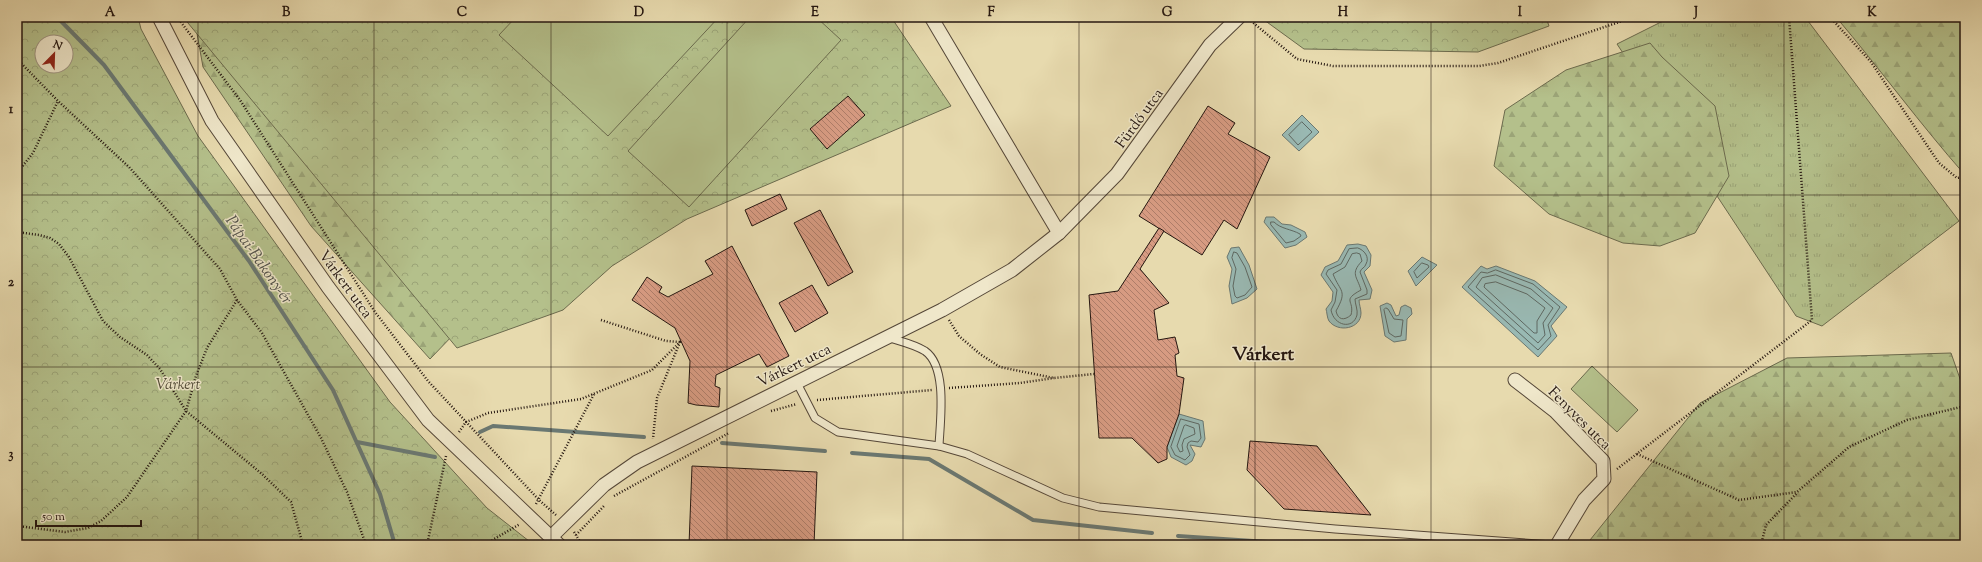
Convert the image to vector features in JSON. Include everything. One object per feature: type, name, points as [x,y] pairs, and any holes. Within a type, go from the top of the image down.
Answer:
[{"type":"street","name":"Várkert utca","points":[[159,17],[212,122],[328,287],[428,420],[555,541],[565,522],[604,485],[637,462],[796,381],[942,310],[1012,270],[1059,233]]},
{"type":"street","points":[[931,17],[1059,233]]},
{"type":"street","name":"Fürdő utca","points":[[1059,233],[1117,174],[1160,117],[1210,45],[1239,17]]},
{"type":"street","name":"Fenyves utca","points":[[1515,380],[1555,411],[1603,462],[1604,479]]},
{"type":"street","points":[[1557,545],[1584,500],[1604,479]]},
{"type":"lane","points":[[886,337],[912,345],[926,352],[933,360],[938,374],[940,389],[939,446]]},
{"type":"lane","points":[[796,381],[815,418],[838,432],[939,446],[967,454],[1062,498],[1099,507],[1335,529],[1552,545]]},
{"type":"path","points":[[177,17],[240,100],[375,312],[428,381],[539,500],[565,522],[582,545]]},
{"type":"path","points":[[1246,17],[1297,59],[1333,66],[1479,66],[1498,63],[1634,17]]},
{"type":"path","points":[[1604,479],[1812,320],[1789,17]]},
{"type":"path","points":[[1830,17],[1871,62],[1939,164],[1957,178],[1965,177]]},
{"type":"path","points":[[17,59],[58,101],[129,167],[220,269],[237,300],[262,333],[321,438],[347,492],[366,545]]},
{"type":"path","points":[[17,173],[33,153],[58,101]]},
{"type":"path","points":[[17,232],[50,238],[59,244],[69,257],[103,321],[120,337],[146,355],[160,369],[186,411],[262,474],[291,502],[303,545]]},
{"type":"path","points":[[17,526],[65,532],[88,528],[101,521],[127,497],[186,411],[196,376],[207,348],[237,300]]},
{"type":"path","points":[[942,310],[959,336],[980,354],[1000,367],[1054,378]]},
{"type":"path","points":[[601,320],[666,341],[680,342]]},
{"type":"path","points":[[426,545],[444,461],[451,442],[466,422],[488,413],[581,399],[652,370],[680,342]]},
{"type":"path","points":[[651,454],[657,398],[680,342]]},
{"type":"path","points":[[767,413],[805,401],[1020,383],[1094,374]]},
{"type":"path","points":[[484,545],[518,526],[539,500],[595,393]]},
{"type":"path","points":[[1761,545],[1766,525],[1797,492],[1849,448],[1907,420],[1965,406]]},
{"type":"path","points":[[576,535],[614,496],[732,431]]},
{"type":"path","points":[[1637,454],[1739,500],[1797,492]]},
{"type":"green space","name":"Várkert","points":[[17,17],[138,17],[141,29],[198,136],[390,402],[487,508],[534,545],[17,545]]},
{"type":"green space","points":[[183,17],[891,17],[951,106],[687,219],[612,266],[563,310],[457,348]]},
{"type":"green space","points":[[194,17],[455,333],[430,359],[311,226],[203,67]]},
{"type":"green space","points":[[516,17],[719,17],[608,136],[499,35]]},
{"type":"green space","points":[[750,17],[816,17],[841,40],[689,207],[628,151]]},
{"type":"green space","points":[[1260,17],[1546,17],[1549,26],[1478,52],[1304,49]]},
{"type":"green space","points":[[1671,17],[1805,17],[1959,221],[1822,326],[1796,316],[1617,44]]},
{"type":"green space","points":[[1836,17],[1965,17],[1965,175],[1932,136]]},
{"type":"green space","points":[[1650,43],[1662,57],[1715,106],[1729,176],[1695,233],[1660,246],[1623,243],[1549,214],[1494,166],[1505,110],[1566,70]]},
{"type":"green space","points":[[1951,353],[1965,393],[1965,545],[1586,545],[1700,403],[1787,358]]},
{"type":"green space","points":[[1592,366],[1638,410],[1617,432],[1571,389]]},
{"type":"water","points":[[1302,115],[1319,132],[1299,151],[1282,135]]},
{"type":"water","points":[[1266,217],[1274,217],[1282,224],[1291,225],[1305,232],[1307,237],[1296,245],[1285,248],[1264,222]]},
{"type":"water","points":[[1358,244],[1366,246],[1371,255],[1370,266],[1364,272],[1372,290],[1370,299],[1359,300],[1361,313],[1357,323],[1348,328],[1338,327],[1333,325],[1328,318],[1326,309],[1332,301],[1333,292],[1321,275],[1325,267],[1338,261],[1347,245]]},
{"type":"water","points":[[1239,247],[1249,265],[1257,289],[1247,298],[1232,304],[1229,286],[1232,269],[1227,257],[1231,248]]},
{"type":"water","points":[[1422,257],[1437,265],[1416,286],[1408,271]]},
{"type":"water","points":[[1481,266],[1487,269],[1496,266],[1535,281],[1567,307],[1551,326],[1557,336],[1538,357],[1462,287]]},
{"type":"water","points":[[1387,303],[1391,305],[1396,316],[1399,315],[1401,307],[1405,305],[1411,308],[1412,314],[1407,319],[1406,340],[1394,342],[1385,336],[1380,306]]},
{"type":"water","points":[[1179,414],[1203,421],[1205,439],[1201,447],[1190,445],[1195,454],[1192,461],[1186,465],[1171,457],[1167,447]]},
{"type":"building","points":[[848,96],[865,115],[827,149],[810,129]]},
{"type":"building","points":[[1208,106],[1235,123],[1228,134],[1270,157],[1237,229],[1224,220],[1202,255],[1139,216]]},
{"type":"building","points":[[780,194],[787,209],[752,226],[745,210]]},
{"type":"building","points":[[820,210],[853,272],[828,286],[794,223]]},
{"type":"building","points":[[1159,228],[1164,231],[1140,269],[1169,303],[1154,310],[1158,340],[1175,337],[1179,353],[1175,355],[1177,376],[1184,378],[1179,414],[1167,447],[1167,459],[1158,463],[1132,438],[1099,438],[1089,295],[1118,291]]},
{"type":"building","points":[[732,246],[789,356],[767,367],[759,354],[716,375],[715,386],[720,388],[719,407],[688,403],[690,361],[675,328],[632,300],[647,277],[662,287],[659,292],[668,297],[713,274],[705,261]]},
{"type":"building","points":[[812,285],[828,313],[795,332],[779,303]]},
{"type":"building","points":[[1250,441],[1317,446],[1371,515],[1284,509],[1247,470]]},
{"type":"building","points":[[692,466],[817,472],[814,545],[689,545]]},
{"type":"waterway","name":"Pápai-Bakony-ér","points":[[57,17],[104,65],[249,261],[333,390],[380,494],[395,545]]},
{"type":"waterway","points":[[480,432],[493,426],[644,437]]},
{"type":"waterway","points":[[357,442],[435,457]]},
{"type":"waterway","points":[[722,443],[825,451]]},
{"type":"waterway","points":[[852,453],[929,459],[1033,520],[1152,533]]},
{"type":"waterway","points":[[1178,536],[1311,545]]},
{"type":"district","name":"Várkert","points":[[1263,353]]}]
